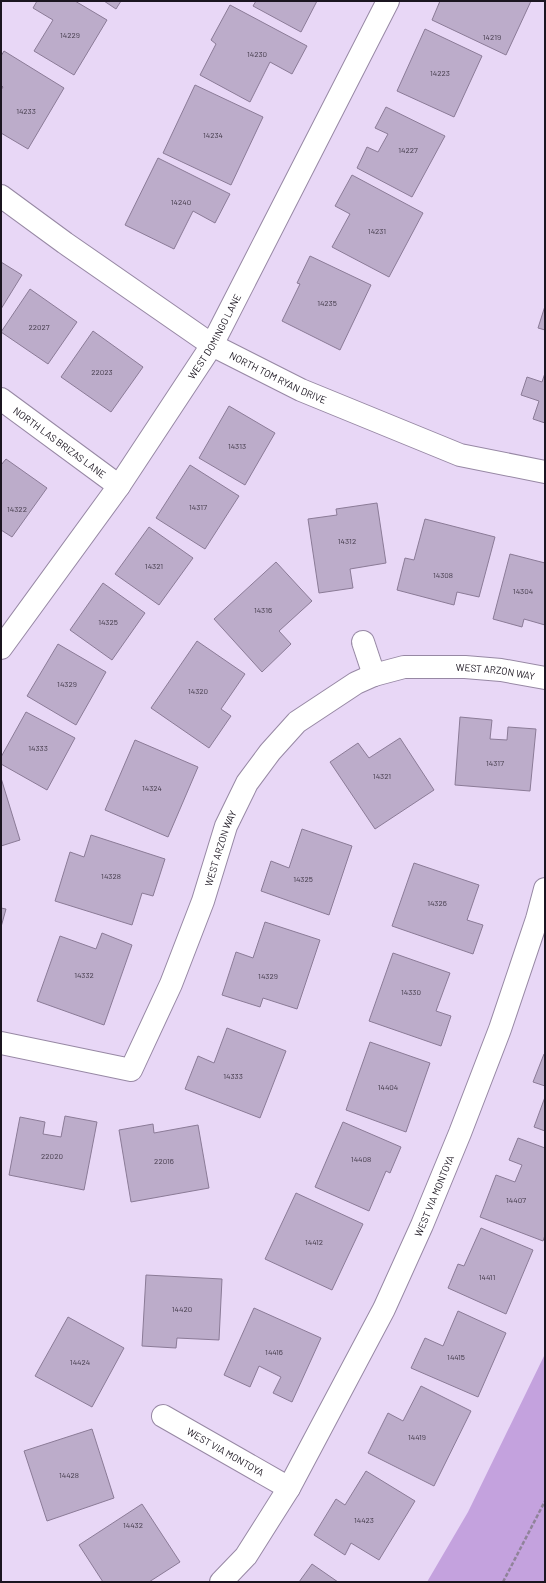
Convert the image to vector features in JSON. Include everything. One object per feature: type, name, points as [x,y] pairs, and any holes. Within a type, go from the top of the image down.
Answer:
[{"type":"street","name":"WEST DOMINGO LANE","points":[[1,648],[119,486],[212,345],[388,1]]},
{"type":"street","name":"NORTH TOM RYAN DRIVE","points":[[1,196],[65,244],[212,345],[301,390],[460,455],[545,472]]},
{"type":"street","name":"NORTH LAS BRIZAS LANE","points":[[1,399],[119,486]]},
{"type":"street","points":[[363,642],[374,675]]},
{"type":"street","name":"WEST ARZON WAY","points":[[1,1043],[131,1070],[171,984],[203,901],[226,826],[247,784],[270,752],[297,722],[356,683],[374,675],[404,667],[465,667],[501,670],[545,678]]},
{"type":"street","name":"WEST VIA MONTOYA","points":[[221,1582],[246,1556],[289,1488],[384,1309],[422,1225],[500,1029],[537,920],[545,889]]},
{"type":"street","name":"WEST VIA MONTOYA","points":[[163,1416],[289,1488]]},
{"type":"path","points":[[503,1582],[545,1501]]},
{"type":"shaded area","points":[[545,1354],[545,1582],[427,1582],[468,1512]]},
{"type":"building","points":[[37,1],[75,1],[107,20],[74,75],[34,51],[53,20],[33,8]]},
{"type":"building","points":[[104,1],[121,1],[116,9]]},
{"type":"building","points":[[256,1],[317,1],[301,32],[253,6]]},
{"type":"building","points":[[440,1],[531,1],[506,55],[432,20]]},
{"type":"building","points":[[230,5],[307,46],[292,74],[270,62],[250,102],[200,75],[216,44],[211,40]]},
{"type":"building","points":[[425,29],[482,56],[454,117],[397,91]]},
{"type":"building","points":[[4,51],[64,88],[28,149],[1,133],[1,90],[3,87],[1,85],[1,56]]},
{"type":"building","points":[[195,85],[263,117],[231,185],[163,153]]},
{"type":"building","points":[[386,107],[445,136],[412,197],[357,168],[367,147],[378,152],[388,134],[375,128]]},
{"type":"building","points":[[158,158],[230,194],[215,223],[193,211],[174,249],[125,225]]},
{"type":"building","points":[[352,175],[423,213],[389,277],[332,247],[350,214],[335,206]]},
{"type":"building","points":[[310,256],[371,285],[340,350],[282,321],[300,284],[297,283]]},
{"type":"building","points":[[1,262],[22,275],[1,309]]},
{"type":"building","points":[[30,289],[77,322],[48,364],[1,332]]},
{"type":"building","points":[[545,306],[545,330],[538,328]]},
{"type":"building","points":[[93,331],[143,367],[111,412],[61,377]]},
{"type":"building","points":[[545,373],[545,423],[533,419],[539,401],[521,395],[527,377],[542,382]]},
{"type":"building","points":[[229,406],[275,433],[245,485],[199,458]]},
{"type":"building","points":[[6,459],[47,488],[12,537],[1,530],[1,465]]},
{"type":"building","points":[[190,465],[239,496],[205,549],[156,518]]},
{"type":"building","points":[[377,503],[386,563],[350,569],[353,588],[319,593],[308,519],[337,515],[336,509]]},
{"type":"building","points":[[425,519],[495,537],[479,597],[457,592],[454,605],[397,590],[405,558],[414,560]]},
{"type":"building","points":[[149,527],[193,558],[159,605],[115,574]]},
{"type":"building","points":[[510,554],[545,563],[545,625],[524,619],[522,627],[493,619]]},
{"type":"building","points":[[276,562],[312,601],[279,631],[291,644],[262,672],[214,619]]},
{"type":"building","points":[[103,583],[145,613],[112,660],[70,630]]},
{"type":"building","points":[[197,641],[245,674],[221,709],[231,716],[209,748],[151,708]]},
{"type":"building","points":[[58,644],[106,672],[76,725],[27,696]]},
{"type":"building","points":[[26,712],[75,738],[47,790],[1,764],[1,757]]},
{"type":"building","points":[[460,717],[492,720],[490,739],[507,740],[508,727],[536,729],[530,791],[455,785]]},
{"type":"building","points":[[400,738],[434,790],[375,829],[330,762],[358,743],[369,758]]},
{"type":"building","points":[[135,740],[198,767],[168,837],[105,810]]},
{"type":"building","points":[[1,778],[20,840],[1,846]]},
{"type":"building","points":[[302,829],[352,846],[329,915],[261,891],[271,861],[289,868]]},
{"type":"building","points":[[91,835],[165,859],[153,896],[142,893],[132,925],[55,901],[70,852],[84,857]]},
{"type":"building","points":[[414,863],[479,885],[467,920],[483,925],[473,954],[392,926]]},
{"type":"building","points":[[1,908],[6,909],[1,927]]},
{"type":"building","points":[[265,922],[320,940],[297,1009],[263,998],[260,1007],[222,995],[236,952],[253,958]]},
{"type":"building","points":[[102,933],[132,945],[104,1025],[37,1001],[60,936],[96,949]]},
{"type":"building","points":[[393,953],[450,973],[436,1011],[451,1016],[441,1046],[369,1021]]},
{"type":"building","points":[[227,1028],[286,1051],[260,1118],[185,1089],[198,1056],[214,1063]]},
{"type":"building","points":[[370,1042],[430,1063],[406,1132],[346,1110]]},
{"type":"building","points":[[545,1054],[545,1086],[533,1082]]},
{"type":"building","points":[[545,1097],[545,1131],[534,1127]]},
{"type":"building","points":[[65,1116],[97,1122],[84,1190],[9,1175],[20,1117],[45,1122],[43,1134],[61,1137]]},
{"type":"building","points":[[343,1122],[401,1147],[390,1173],[386,1171],[369,1211],[315,1187]]},
{"type":"building","points":[[153,1124],[154,1133],[198,1125],[209,1188],[131,1202],[119,1130]]},
{"type":"building","points":[[518,1138],[545,1148],[545,1235],[543,1241],[480,1217],[496,1175],[515,1182],[522,1165],[509,1160]]},
{"type":"building","points":[[296,1193],[363,1224],[332,1290],[265,1259]]},
{"type":"building","points":[[481,1228],[533,1250],[506,1314],[448,1288],[458,1264],[464,1266]]},
{"type":"building","points":[[146,1275],[222,1279],[219,1340],[177,1338],[176,1348],[142,1346]]},
{"type":"building","points":[[254,1308],[321,1338],[292,1402],[273,1393],[281,1377],[259,1366],[250,1387],[224,1375]]},
{"type":"building","points":[[458,1311],[506,1333],[478,1397],[411,1368],[425,1338],[443,1346]]},
{"type":"building","points":[[68,1317],[124,1348],[92,1407],[35,1376]]},
{"type":"building","points":[[421,1386],[471,1411],[434,1486],[368,1453],[388,1413],[403,1421]]},
{"type":"building","points":[[92,1429],[114,1498],[47,1521],[24,1451]]},
{"type":"building","points":[[366,1471],[415,1501],[379,1560],[351,1543],[345,1555],[314,1535],[336,1499],[345,1505]]},
{"type":"building","points":[[142,1504],[180,1562],[149,1582],[103,1582],[79,1545]]},
{"type":"building","points":[[312,1564],[338,1582],[299,1582]]}]
